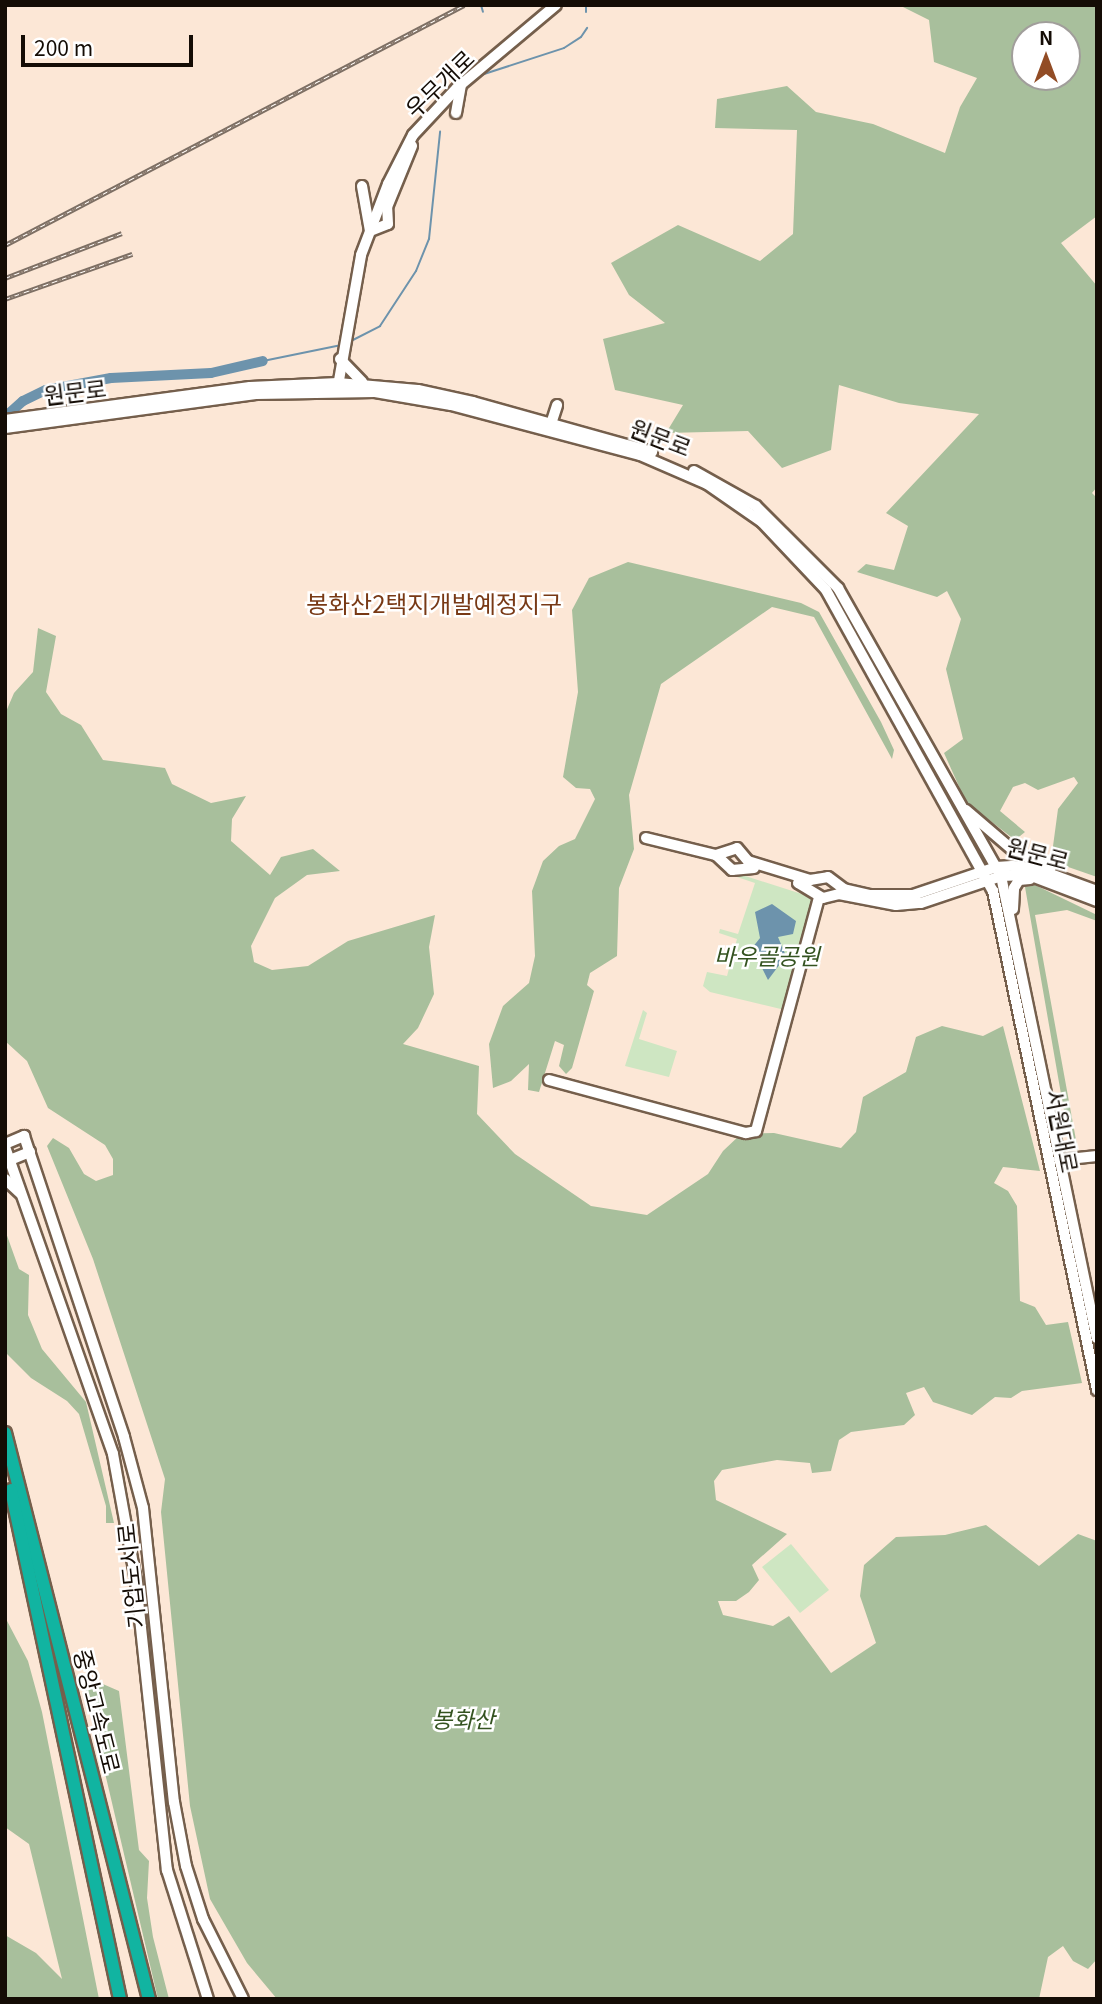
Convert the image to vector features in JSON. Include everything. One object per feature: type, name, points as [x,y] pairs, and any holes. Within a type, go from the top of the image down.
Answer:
[{"type":"highway","name":"중앙고속도로","points":[[5,1433],[149,1999]]},
{"type":"highway","name":"중앙고속도로","points":[[5,1466],[56,1681],[120,1999]]},
{"type":"street","name":"우무개로","points":[[338,386],[340,359],[362,255],[377,212],[413,135],[438,105],[461,84],[556,5]]},
{"type":"street","points":[[438,105],[452,104],[456,113],[461,84]]},
{"type":"street","points":[[362,186],[370,230],[388,224],[387,207],[410,157],[413,135]]},
{"type":"street","points":[[316,382],[340,359],[352,376],[369,384]]},
{"type":"street","name":"원문로","points":[[7,422],[316,382],[414,398],[550,426],[674,468],[707,484],[766,526],[826,590],[986,876]]},
{"type":"street","name":"원문로","points":[[153,405],[369,384],[418,390],[673,460],[734,491],[776,524],[838,588],[998,872]]},
{"type":"street","points":[[550,426],[557,405]]},
{"type":"street","points":[[958,802],[1015,852],[1097,890]]},
{"type":"street","points":[[550,1080],[746,1133],[756,1131],[828,895],[828,877],[810,880],[735,858],[646,838]]},
{"type":"street","points":[[735,858],[828,895],[910,904],[998,872]]},
{"type":"street","name":"원문로","points":[[998,872],[1034,868],[1097,890]]},
{"type":"street","name":"원문로","points":[[998,872],[1029,875],[1097,901]]},
{"type":"street","name":"서원대로","points":[[998,872],[1014,930],[1063,1160],[1090,1313],[1097,1391]]},
{"type":"street","name":"서원대로","points":[[986,876],[1049,1161],[1097,1338]]},
{"type":"street","points":[[1014,930],[1014,888],[1027,878],[1044,881]]},
{"type":"street","points":[[818,879],[828,895]]},
{"type":"street","name":"기업도시로","points":[[208,1999],[167,1870],[158,1818],[127,1509],[83,1356],[25,1199],[8,1161],[5,1145],[24,1136],[124,1437],[143,1508],[174,1802],[186,1866],[203,1919],[243,1999]]},
{"type":"street","points":[[8,1161],[30,1152]]},
{"type":"street","name":"서원대로","points":[[1063,1160],[1097,1156]]},
{"type":"street","points":[[1049,1161],[1063,1160]]},
{"type":"street","points":[[5,1179],[25,1199]]},
{"type":"green space","points":[[899,5],[1097,5],[1097,216],[1061,243],[1097,286],[1097,487],[1092,493],[1097,498],[1097,877],[1051,861],[1058,809],[1078,783],[1074,777],[1038,790],[1025,783],[1013,787],[1000,811],[1025,832],[1015,840],[966,802],[944,753],[963,739],[946,669],[961,619],[947,591],[937,597],[857,572],[866,564],[894,570],[908,526],[886,513],[979,414],[899,403],[839,385],[831,450],[782,468],[748,431],[666,433],[683,405],[615,390],[603,339],[665,323],[629,295],[611,263],[678,225],[760,261],[793,234],[797,130],[715,128],[717,99],[787,86],[816,112],[873,124],[945,153],[960,107],[977,78],[934,62],[929,20]]},
{"type":"green space","points":[[628,562],[801,603],[819,612],[881,722],[894,750],[892,759],[814,617],[772,607],[661,684],[629,795],[634,849],[619,888],[617,956],[590,973],[587,985],[594,991],[572,1068],[566,1074],[559,1066],[564,1045],[555,1041],[539,1092],[528,1090],[529,1064],[511,1081],[493,1088],[489,1044],[503,1006],[529,983],[535,956],[532,891],[543,861],[559,846],[575,839],[595,799],[590,789],[576,788],[563,777],[578,692],[572,610],[589,578]]},
{"type":"green space","name":"봉화산","points":[[38,628],[56,636],[46,692],[61,714],[81,725],[103,760],[165,768],[172,784],[211,803],[246,796],[232,819],[231,841],[270,875],[281,857],[313,849],[340,871],[307,875],[275,898],[251,946],[254,962],[272,970],[308,966],[348,941],[435,915],[429,947],[434,994],[418,1028],[403,1044],[479,1066],[477,1114],[515,1154],[591,1206],[647,1215],[708,1174],[723,1151],[741,1134],[774,1133],[841,1148],[856,1132],[863,1097],[906,1072],[916,1037],[942,1026],[983,1036],[1003,1026],[1040,1171],[1003,1167],[994,1183],[1008,1191],[1017,1206],[1020,1301],[1035,1307],[1046,1325],[1068,1322],[1082,1383],[1022,1391],[1011,1398],[995,1397],[972,1415],[933,1402],[924,1387],[906,1393],[915,1415],[904,1425],[851,1432],[839,1440],[831,1471],[812,1473],[810,1463],[777,1460],[722,1470],[714,1481],[716,1500],[787,1534],[752,1565],[759,1580],[749,1592],[736,1601],[718,1601],[723,1615],[773,1626],[789,1616],[831,1673],[876,1643],[860,1596],[864,1565],[896,1537],[945,1535],[986,1525],[1039,1566],[1078,1534],[1097,1541],[1097,1959],[1088,1969],[1073,1961],[1063,1946],[1048,1957],[1039,1999],[277,1999],[247,1963],[210,1899],[190,1806],[161,1512],[165,1479],[93,1259],[47,1146],[53,1138],[69,1148],[84,1174],[96,1181],[113,1175],[113,1159],[105,1145],[48,1108],[27,1061],[5,1041],[5,714],[14,693],[33,672]]},
{"type":"green space","name":"바우골공원","points":[[739,874],[805,895],[814,902],[785,1010],[710,992],[703,986],[707,972],[727,976],[737,939],[719,933],[720,929],[738,934],[755,883],[737,877]]},
{"type":"green space","points":[[1035,885],[1097,915],[1097,921],[1067,910],[1035,915],[1078,1151],[1069,1140],[1025,887]]},
{"type":"green space","points":[[643,1010],[647,1013],[639,1039],[677,1051],[669,1077],[625,1066]]},
{"type":"green space","points":[[5,1230],[19,1269],[29,1275],[28,1315],[42,1349],[86,1402],[114,1523],[106,1523],[106,1506],[79,1414],[67,1401],[31,1378],[7,1354]]},
{"type":"green space","points":[[791,1544],[829,1590],[800,1613],[762,1567]]},
{"type":"green space","points":[[5,1617],[28,1661],[42,1712],[99,1999],[5,1999],[5,1935],[36,1953],[62,1979],[29,1844],[5,1827]]},
{"type":"green space","points":[[82,1675],[119,1691],[139,1850],[149,1861],[147,1898],[153,1937],[169,1999],[158,1999]]},
{"type":"water","points":[[772,904],[796,921],[793,934],[778,937],[786,956],[768,980],[752,948],[760,938],[755,912]]},
{"type":"waterway","points":[[481,5],[483,12]]},
{"type":"waterway","points":[[586,5],[586,12]]},
{"type":"waterway","points":[[481,75],[564,48],[581,37],[587,28]]},
{"type":"waterway","points":[[349,342],[380,326],[416,271],[429,239],[440,132]]},
{"type":"waterway","points":[[263,361],[341,345]]},
{"type":"waterway","points":[[5,417],[23,401],[46,390],[111,378],[211,373],[263,361]]},
{"type":"railway","points":[[5,245],[464,5]]},
{"type":"railway","points":[[5,278],[122,233]]},
{"type":"railway","points":[[5,299],[132,254]]},
{"type":"district","name":"봉화산2택지개발예정지구","points":[[434,603]]}]
